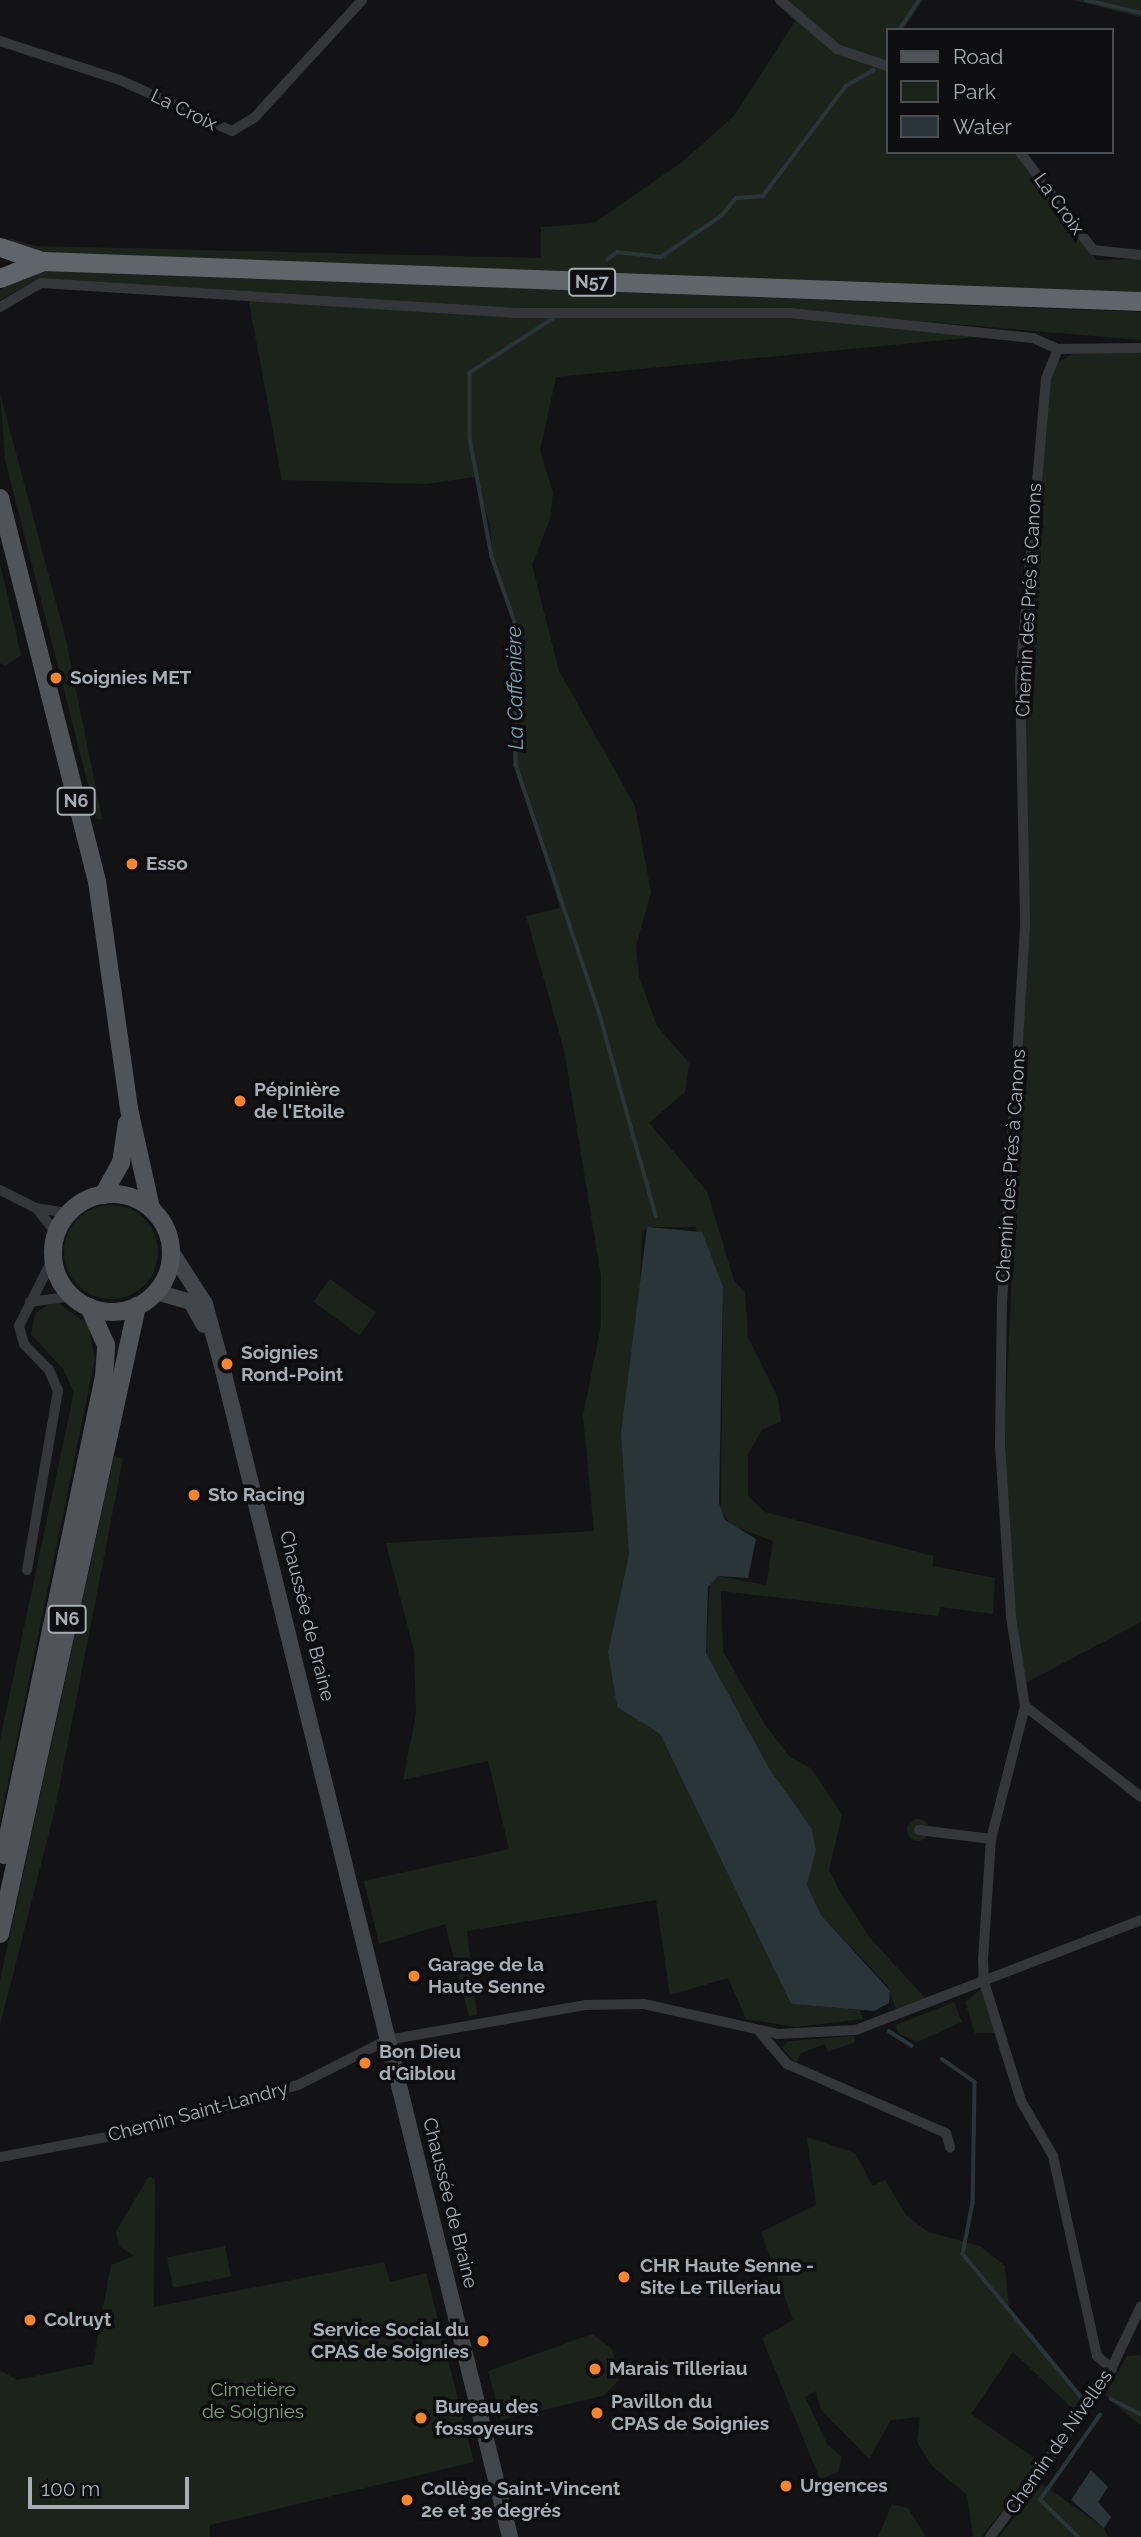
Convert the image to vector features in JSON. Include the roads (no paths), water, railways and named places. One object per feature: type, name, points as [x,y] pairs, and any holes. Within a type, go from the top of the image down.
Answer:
[{"type":"highway","name":"N57","points":[[0,247],[43,261],[1141,301]]},
{"type":"highway","name":"N57","points":[[0,278],[43,261]]},
{"type":"main road","name":"N6","points":[[0,498],[97,881],[129,1109],[151,1208],[167,1230],[171,1251]]},
{"type":"main road","name":"N6","points":[[103,1195],[121,1163],[129,1109]]},
{"type":"main road","points":[[151,1208],[133,1198],[103,1195],[69,1213],[57,1234],[54,1255],[73,1296],[89,1307],[118,1311],[137,1306],[156,1292],[171,1251]]},
{"type":"main road","name":"N6","points":[[0,1934],[137,1306]]},
{"type":"main road","name":"N6","points":[[0,1875],[104,1377],[106,1345],[89,1307]]},
{"type":"street","name":"La Croix","points":[[0,41],[104,74],[232,131],[254,118],[362,0]]},
{"type":"street","points":[[780,0],[837,49],[886,66]]},
{"type":"street","name":"La Croix","points":[[1021,154],[1093,250],[1141,255]]},
{"type":"street","points":[[0,307],[41,283],[514,313],[790,313],[1033,338],[1058,349],[1141,348]]},
{"type":"street","name":"Chemin des Prés à Canons","points":[[984,1982],[991,1839],[1024,1706],[1011,1616],[1000,1445],[1002,1298],[1025,927],[1020,679],[1041,414],[1058,349]]},
{"type":"street","points":[[0,1190],[36,1208],[69,1213]]},
{"type":"street","points":[[36,1208],[57,1234]]},
{"type":"street","name":"Chaussée de Braine","points":[[171,1251],[205,1304],[510,2537]]},
{"type":"street","points":[[27,1570],[58,1408],[55,1381],[20,1334],[30,1302],[54,1255]]},
{"type":"street","name":"Chaussée de Braine","points":[[156,1292],[191,1302],[205,1326],[379,2001]]},
{"type":"street","points":[[30,1302],[73,1296]]},
{"type":"street","points":[[1024,1706],[1141,1797]]},
{"type":"street","points":[[919,1830],[991,1839]]},
{"type":"street","name":"Chemin Saint-Landry","points":[[0,2157],[133,2132],[299,2085],[387,2040],[607,2003],[644,2004],[758,2031],[856,2030],[1141,1920]]},
{"type":"street","points":[[984,1982],[1021,2101],[1052,2156],[1097,2356],[1112,2368]]},
{"type":"street","points":[[758,2031],[788,2064],[946,2133],[950,2147]]},
{"type":"street","name":"Chemin de Nivelles","points":[[990,2537],[1112,2368],[1141,2306]]},
{"type":"water","points":[[647,1227],[702,1232],[723,1287],[719,1503],[725,1520],[756,1539],[748,1578],[718,1576],[708,1587],[706,1653],[769,1768],[812,1829],[816,1850],[807,1885],[821,1915],[890,1991],[889,2003],[874,2011],[791,2004],[660,1734],[617,1707],[608,1652],[629,1554],[621,1433]]},
{"type":"water","points":[[1091,2470],[1108,2487],[1098,2502],[1111,2517],[1104,2528],[1071,2500]]},
{"type":"waterway","name":"La Caffenière","points":[[900,28],[919,0]]},
{"type":"waterway","name":"La Caffenière","points":[[1086,0],[1141,13]]},
{"type":"waterway","name":"La Caffenière","points":[[607,260],[617,252],[661,257],[721,216],[736,198],[763,196],[846,86],[874,70]]},
{"type":"waterway","name":"La Caffenière","points":[[556,317],[470,373],[470,438],[492,557],[515,622],[516,765],[598,1008],[656,1216]]},
{"type":"waterway","points":[[889,2031],[912,2046]]},
{"type":"waterway","points":[[942,2059],[975,2082],[973,2203],[963,2254],[1082,2398]]},
{"type":"waterway","points":[[1111,2399],[1141,2414]]},
{"type":"waterway","points":[[1078,2537],[1040,2500],[1100,2415]]},
{"type":"place","name":"Soignies MET","points":[[56,678]]},
{"type":"place","name":"Esso","points":[[132,864]]},
{"type":"place","name":"Pépinière de l'Etoile","points":[[240,1101]]},
{"type":"place","name":"Soignies Rond-Point","points":[[227,1364]]},
{"type":"place","name":"Sto Racing","points":[[194,1495]]},
{"type":"place","name":"Garage de la Haute Senne","points":[[414,1976]]},
{"type":"place","name":"Bon Dieu d'Giblou","points":[[365,2063]]},
{"type":"place","name":"CHR Haute Senne - Site Le Tilleriau","points":[[624,2277]]},
{"type":"place","name":"Colruyt","points":[[30,2320]]},
{"type":"place","name":"Service Social du CPAS de Soignies","points":[[483,2341]]},
{"type":"place","name":"Marais Tilleriau","points":[[595,2369]]},
{"type":"place","name":"Pavillon du CPAS de Soignies","points":[[597,2413]]},
{"type":"place","name":"Bureau des fossoyeurs","points":[[421,2418]]},
{"type":"place","name":"Urgences","points":[[786,2486]]},
{"type":"place","name":"Collège Saint-Vincent 2e et 3e degrés","points":[[407,2500]]},
{"type":"park label","name":"Cimetière de Soignies","points":[[253,2401]]}]
